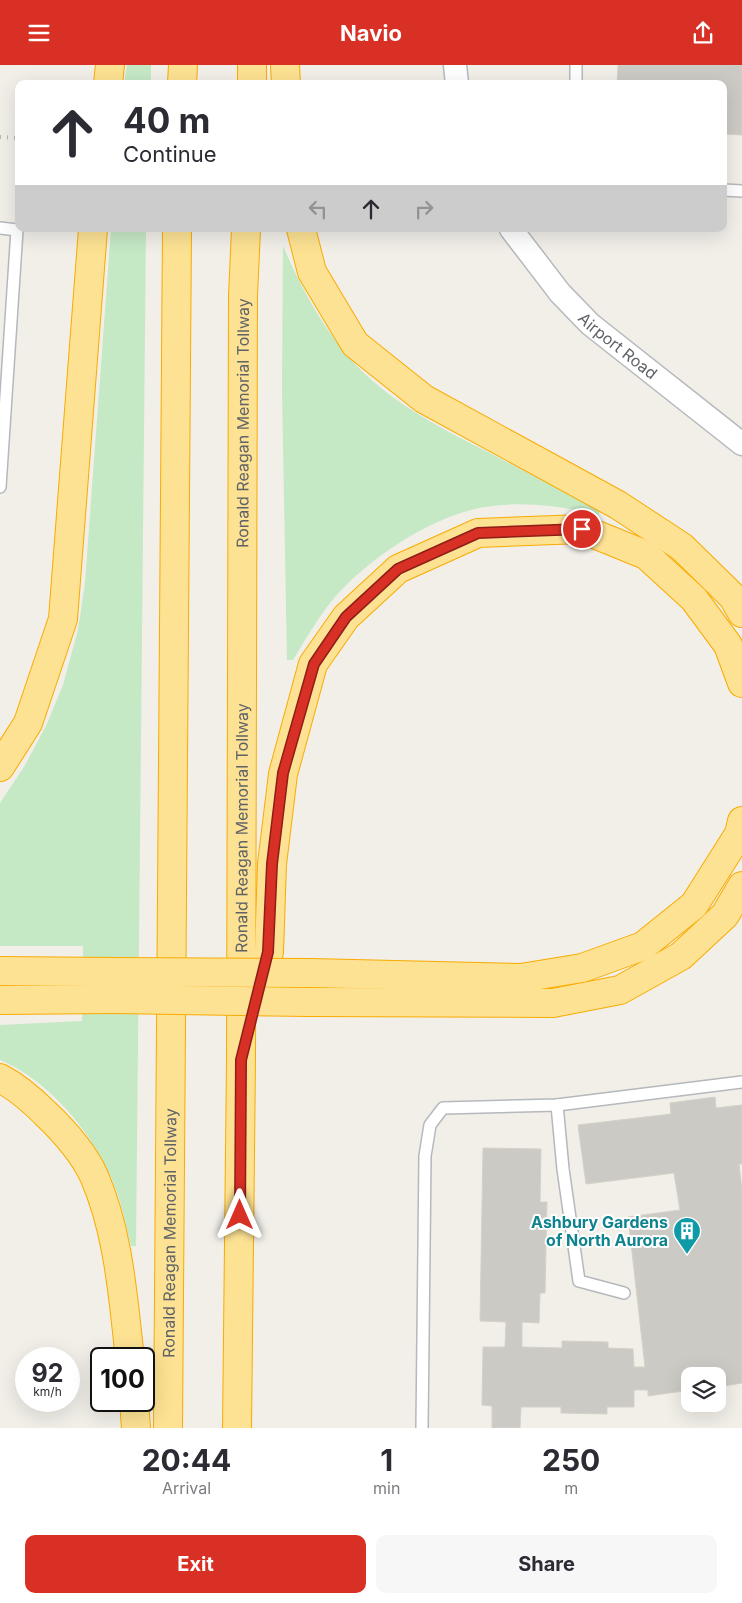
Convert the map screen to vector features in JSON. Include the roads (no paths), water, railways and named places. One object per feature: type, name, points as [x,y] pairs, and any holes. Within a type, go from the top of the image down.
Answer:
[{"type":"highway","points":[[108,80],[110,65]]},
{"type":"highway","points":[[182,80],[183,65]]},
{"type":"highway","points":[[252,65],[252,80]]},
{"type":"highway","points":[[285,65],[286,80]]},
{"type":"highway","points":[[0,767],[28,723],[63,619],[93,232]]},
{"type":"highway","name":"Ronald Reagan Memorial Tollway","points":[[168,1428],[177,232]]},
{"type":"highway","name":"Ronald Reagan Memorial Tollway","points":[[237,1428],[241,1060],[243,296],[246,232]]},
{"type":"highway","points":[[303,232],[312,272],[355,344],[424,399],[618,505],[682,547],[733,597],[742,613]]},
{"type":"highway","points":[[241,1060],[268,952],[272,864],[283,773],[314,664],[346,617],[398,569],[478,533],[582,529],[646,555],[694,599],[728,645],[742,683]]},
{"type":"highway","points":[[0,971],[310,973],[521,978],[582,968],[643,946],[694,905],[739,834],[742,821]]},
{"type":"highway","points":[[0,1000],[113,999],[553,1003],[620,990],[681,956],[725,915],[742,886]]},
{"type":"highway","points":[[0,1078],[30,1098],[66,1133],[93,1175],[110,1225],[121,1278],[129,1347]]},
{"type":"highway","points":[[135,1412],[136,1428]]},
{"type":"street","points":[[455,65],[457,80]]},
{"type":"street","name":"Airport Road","points":[[513,232],[560,293],[590,324],[742,444]]},
{"type":"lane","points":[[576,65],[576,80]]},
{"type":"lane","points":[[727,189],[742,191]]},
{"type":"lane","points":[[0,229],[15,230]]},
{"type":"lane","points":[[0,487],[17,232]]},
{"type":"lane","points":[[422,1428],[425,1156],[430,1125],[443,1108],[557,1105],[742,1082]]},
{"type":"lane","points":[[557,1105],[563,1169],[579,1281],[624,1293]]},
{"type":"railway","points":[[0,137],[15,138]]},
{"type":"place","name":"Ashbury Gardens of North Aurora","points":[[687,1255]]}]
